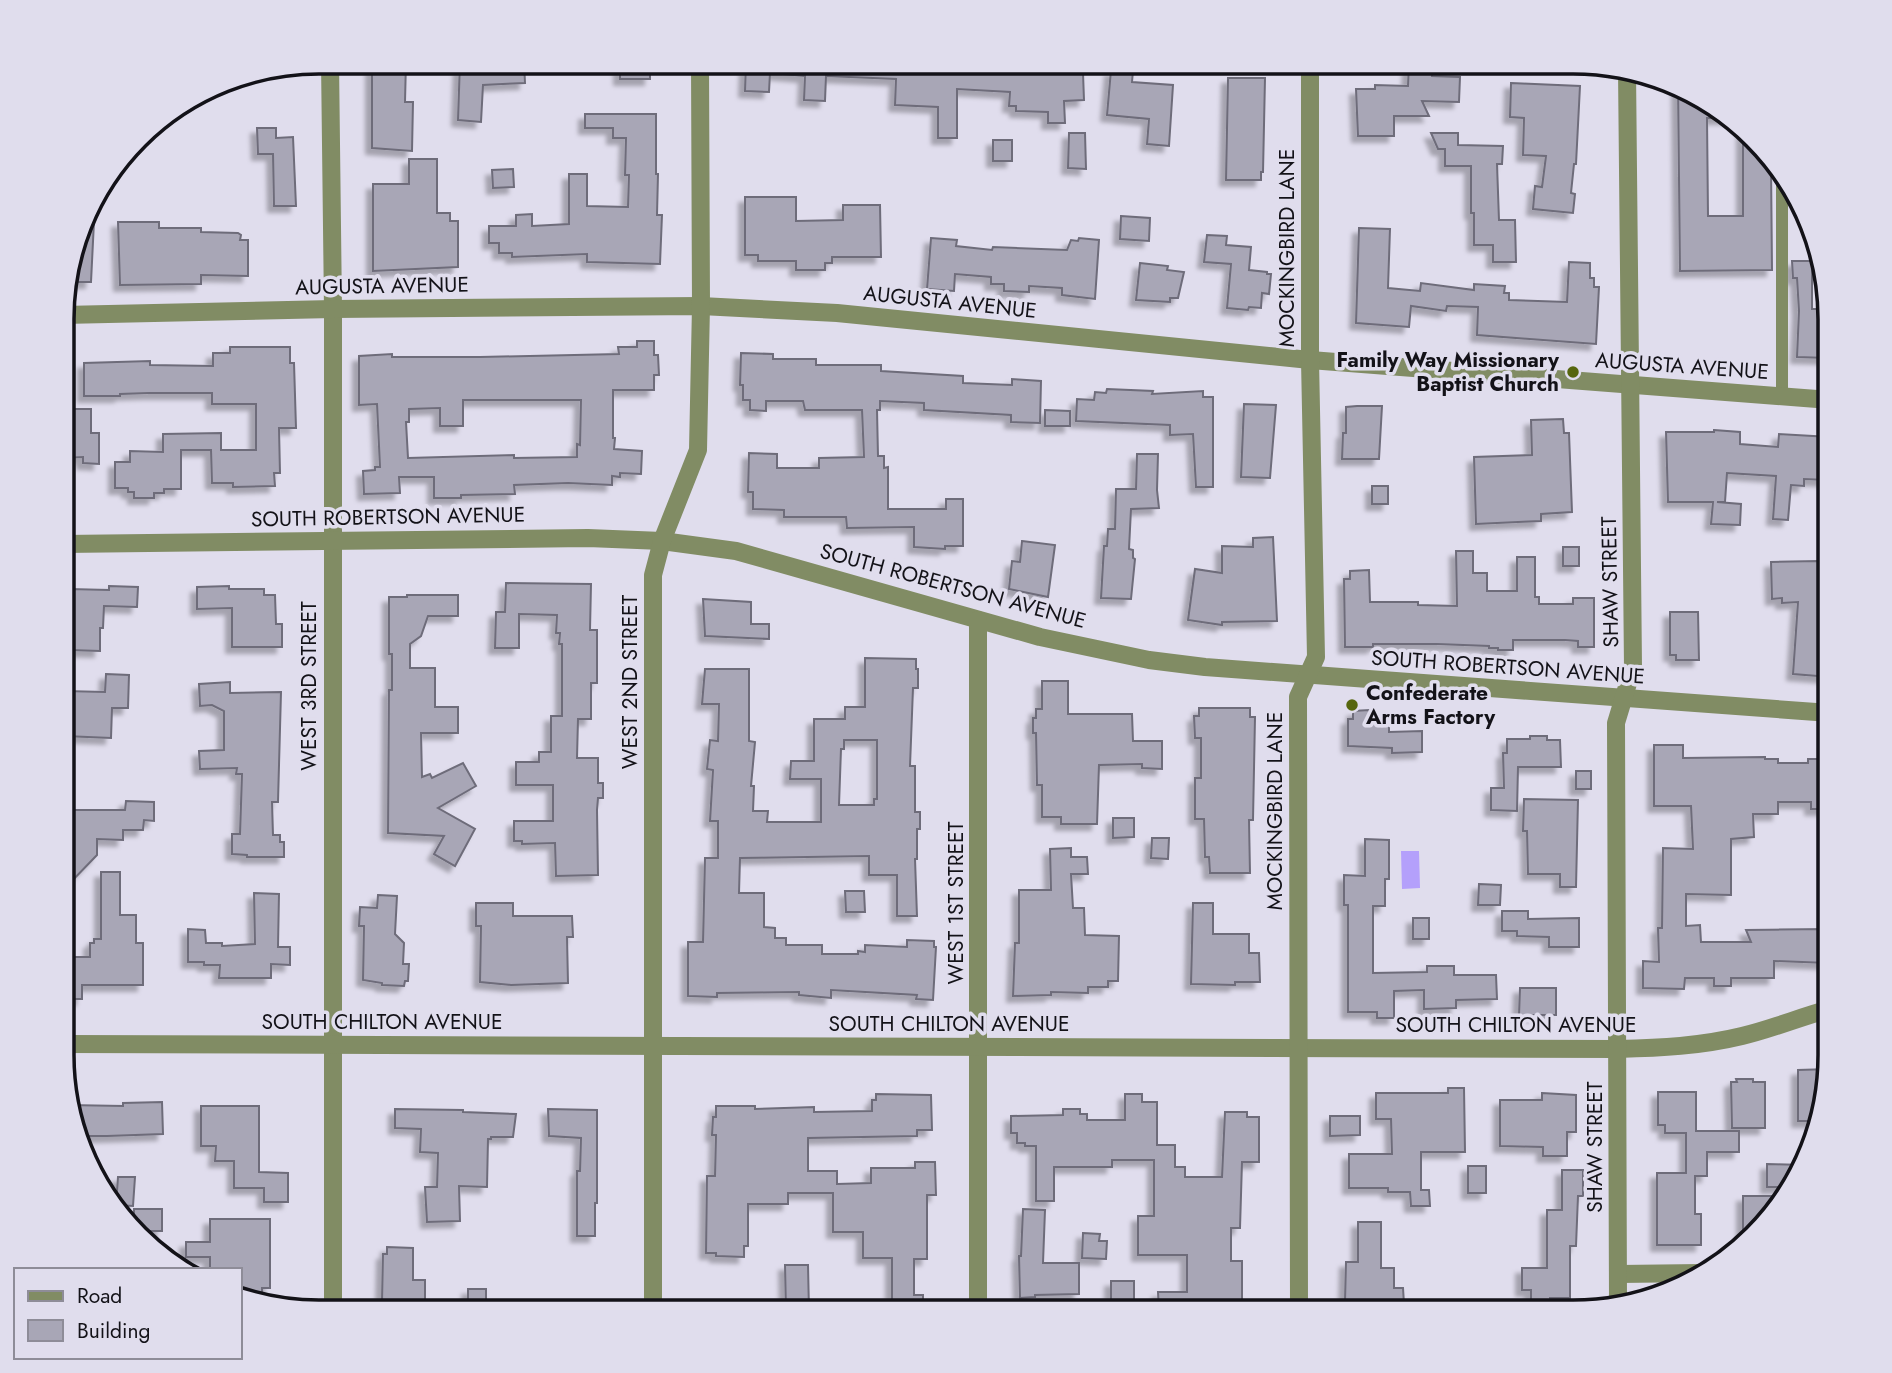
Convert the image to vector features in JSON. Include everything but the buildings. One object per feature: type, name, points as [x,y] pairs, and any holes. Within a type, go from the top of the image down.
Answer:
[{"type":"street","name":"WEST 3RD STREET","points":[[330,74],[333,309],[333,1299]]},
{"type":"street","name":"WEST 2ND STREET","points":[[653,1299],[653,575],[662,541],[698,450],[701,306],[700,74]]},
{"type":"street","name":"MOCKINGBIRD LANE","points":[[1299,1300],[1298,697],[1316,657],[1310,360],[1310,74]]},
{"type":"street","name":"SHAW STREET","points":[[1618,1295],[1616,723],[1633,667],[1627,80]]},
{"type":"street","name":"AUGUSTA AVENUE","points":[[74,315],[333,309],[701,306],[837,313],[1310,360],[1818,399]]},
{"type":"street","name":"SOUTH ROBERTSON AVENUE","points":[[74,544],[588,538],[662,541],[709,546],[762,557],[1040,637],[1149,660],[1308,676],[1818,712]]},
{"type":"street","name":"WEST 1ST STREET","points":[[978,620],[978,1300]]},
{"type":"street","name":"SOUTH CHILTON AVENUE","points":[[74,1044],[1618,1049],[1718,1042],[1818,1013]]},
{"type":"street","points":[[1619,1274],[1683,1273]]},
{"type":"lane","points":[[1782,190],[1782,397]]},
{"type":"shaded area","points":[[1401,851],[1419,851],[1420,888],[1402,889]]},
{"type":"place","name":"Family Way Missionary Baptist Church","points":[[1573,372]]},
{"type":"place","name":"Confederate Arms Factory","points":[[1352,705]]}]
